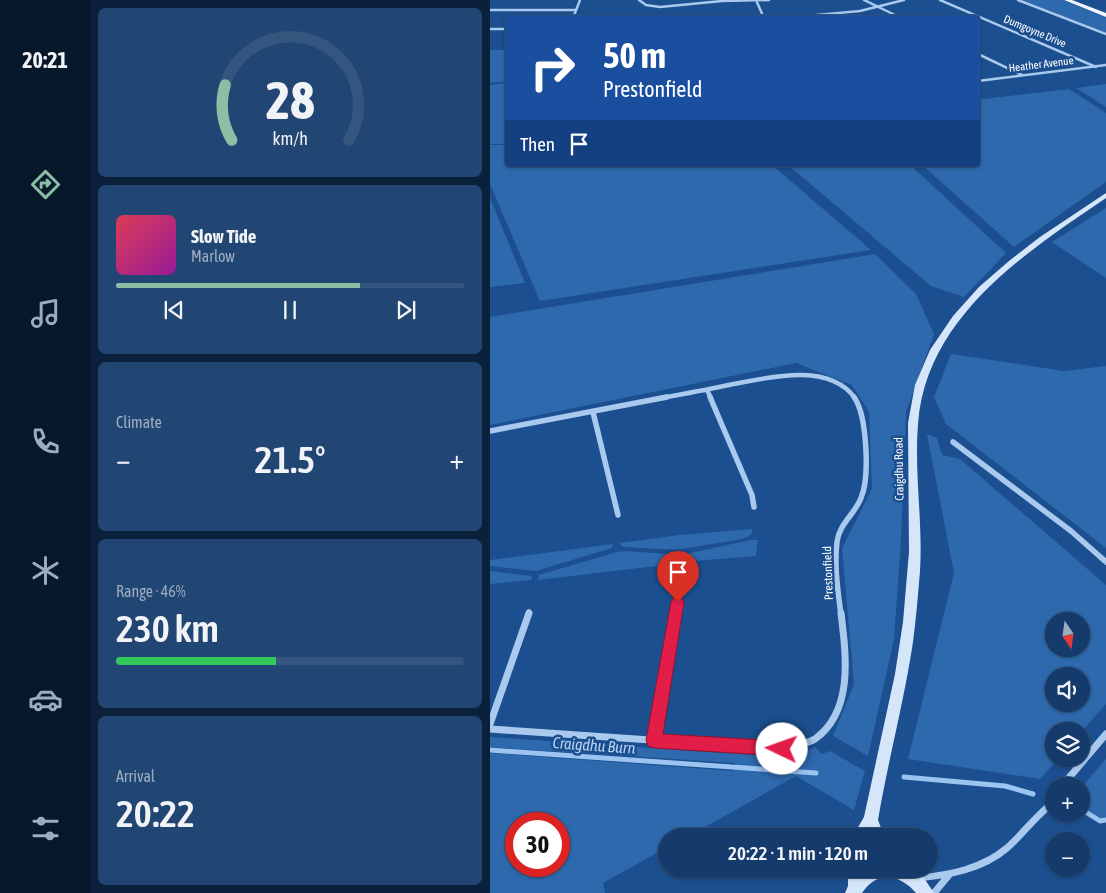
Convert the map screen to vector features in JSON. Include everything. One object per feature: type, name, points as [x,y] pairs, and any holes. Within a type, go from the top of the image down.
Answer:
[{"type":"main road","points":[[1067,0],[1106,15]]},
{"type":"main road","name":"Craigdhu Road","points":[[866,828],[871,820],[906,651],[915,542],[913,422],[917,393],[925,367],[942,336],[988,283],[1018,256],[1106,195]]},
{"type":"main road","points":[[871,820],[874,828]]},
{"type":"main road","points":[[855,890],[864,878]]},
{"type":"main road","points":[[914,878],[926,893]]},
{"type":"street","points":[[574,15],[580,0]]},
{"type":"street","points":[[639,0],[646,5],[660,7],[722,1],[769,0]]},
{"type":"street","points":[[756,0],[763,15]]},
{"type":"street","points":[[864,0],[895,15]]},
{"type":"street","points":[[822,15],[879,7],[904,0]]},
{"type":"street","name":"Dumgoyne Drive","points":[[940,0],[975,15]]},
{"type":"street","points":[[1018,0],[1106,34]]},
{"type":"street","points":[[490,10],[576,10]]},
{"type":"street","name":"Dumgoyne Drive","points":[[980,17],[1096,67]]},
{"type":"street","points":[[490,29],[505,29]]},
{"type":"street","points":[[980,55],[1022,76]]},
{"type":"street","name":"Heather Avenue","points":[[980,81],[1106,65]]},
{"type":"street","name":"Prestonfield","points":[[490,431],[778,376],[809,375],[846,389],[860,404],[864,491],[857,505],[842,526],[837,540],[838,588],[846,672],[845,688],[842,700],[830,724],[815,739],[796,747],[767,748],[490,729]]},
{"type":"street","points":[[707,390],[752,495],[754,506]]},
{"type":"street","points":[[593,412],[618,515]]},
{"type":"street","points":[[953,442],[1071,531],[1106,562]]},
{"type":"street","points":[[654,740],[678,602]]},
{"type":"street","points":[[490,724],[529,612]]},
{"type":"street","points":[[1070,777],[1106,734]]},
{"type":"street","points":[[938,876],[950,875],[980,865],[1007,848],[1045,808]]},
{"type":"street","points":[[934,893],[950,875]]},
{"type":"shaded area","points":[[1022,0],[1062,0],[1106,17],[1106,33]]},
{"type":"shaded area","points":[[490,50],[505,50],[505,81],[490,83]]},
{"type":"shaded area","points":[[505,83],[505,144],[490,144],[490,85]]},
{"type":"shaded area","points":[[1106,84],[1106,107],[1076,88]]},
{"type":"shaded area","points":[[1069,89],[1106,113],[1106,182],[1014,247],[924,167],[980,167],[980,97],[983,99]]},
{"type":"shaded area","points":[[490,145],[505,145],[505,167],[774,167],[871,250],[540,301],[490,184]]},
{"type":"shaded area","points":[[790,167],[912,167],[1006,253],[964,297],[931,286]]},
{"type":"shaded area","points":[[490,198],[525,283],[490,287]]},
{"type":"shaded area","points":[[1106,208],[1106,278],[1052,242]]},
{"type":"shaded area","points":[[875,254],[916,294],[934,334],[906,412],[901,540],[894,639],[868,756],[833,736],[854,684],[842,548],[872,489],[869,412],[852,385],[796,363],[490,425],[490,317]]},
{"type":"shaded area","points":[[951,354],[1064,371],[1106,366],[1106,548],[946,424],[934,397]]},
{"type":"shaded area","points":[[927,434],[937,438],[942,455],[960,459],[1106,585],[1106,704],[1090,722],[1045,722],[1045,767],[1051,767],[1040,779],[908,759],[954,573]]},
{"type":"shaded area","points":[[753,529],[751,535],[742,539],[677,550],[623,547],[619,543],[680,535]]},
{"type":"shaded area","points":[[758,540],[756,556],[680,562],[680,558],[685,554]]},
{"type":"shaded area","points":[[613,544],[612,548],[536,571],[490,566],[490,560]]},
{"type":"shaded area","points":[[626,551],[666,554],[672,556],[674,564],[537,580],[539,575]]},
{"type":"shaded area","points":[[490,571],[532,576],[531,580],[490,584]]},
{"type":"shaded area","points":[[490,737],[783,757],[795,755],[815,747],[822,754],[830,751],[865,771],[854,810],[796,776],[703,828],[658,828],[658,852],[603,883],[605,893],[490,893],[490,753],[734,771],[735,763],[490,747]]},
{"type":"shaded area","points":[[1106,759],[1106,820],[1100,822],[1090,816],[1090,778]]},
{"type":"waterway","name":"Craigdhu Burn","points":[[490,750],[816,773]]},
{"type":"waterway","name":"Craigdhu Burn","points":[[904,777],[1005,786],[1033,794]]},
{"type":"waterway","name":"Craigdhu Burn","points":[[1090,815],[1100,821],[1106,820]]},
{"type":"route","points":[[678,602],[654,740],[782,749]]}]
